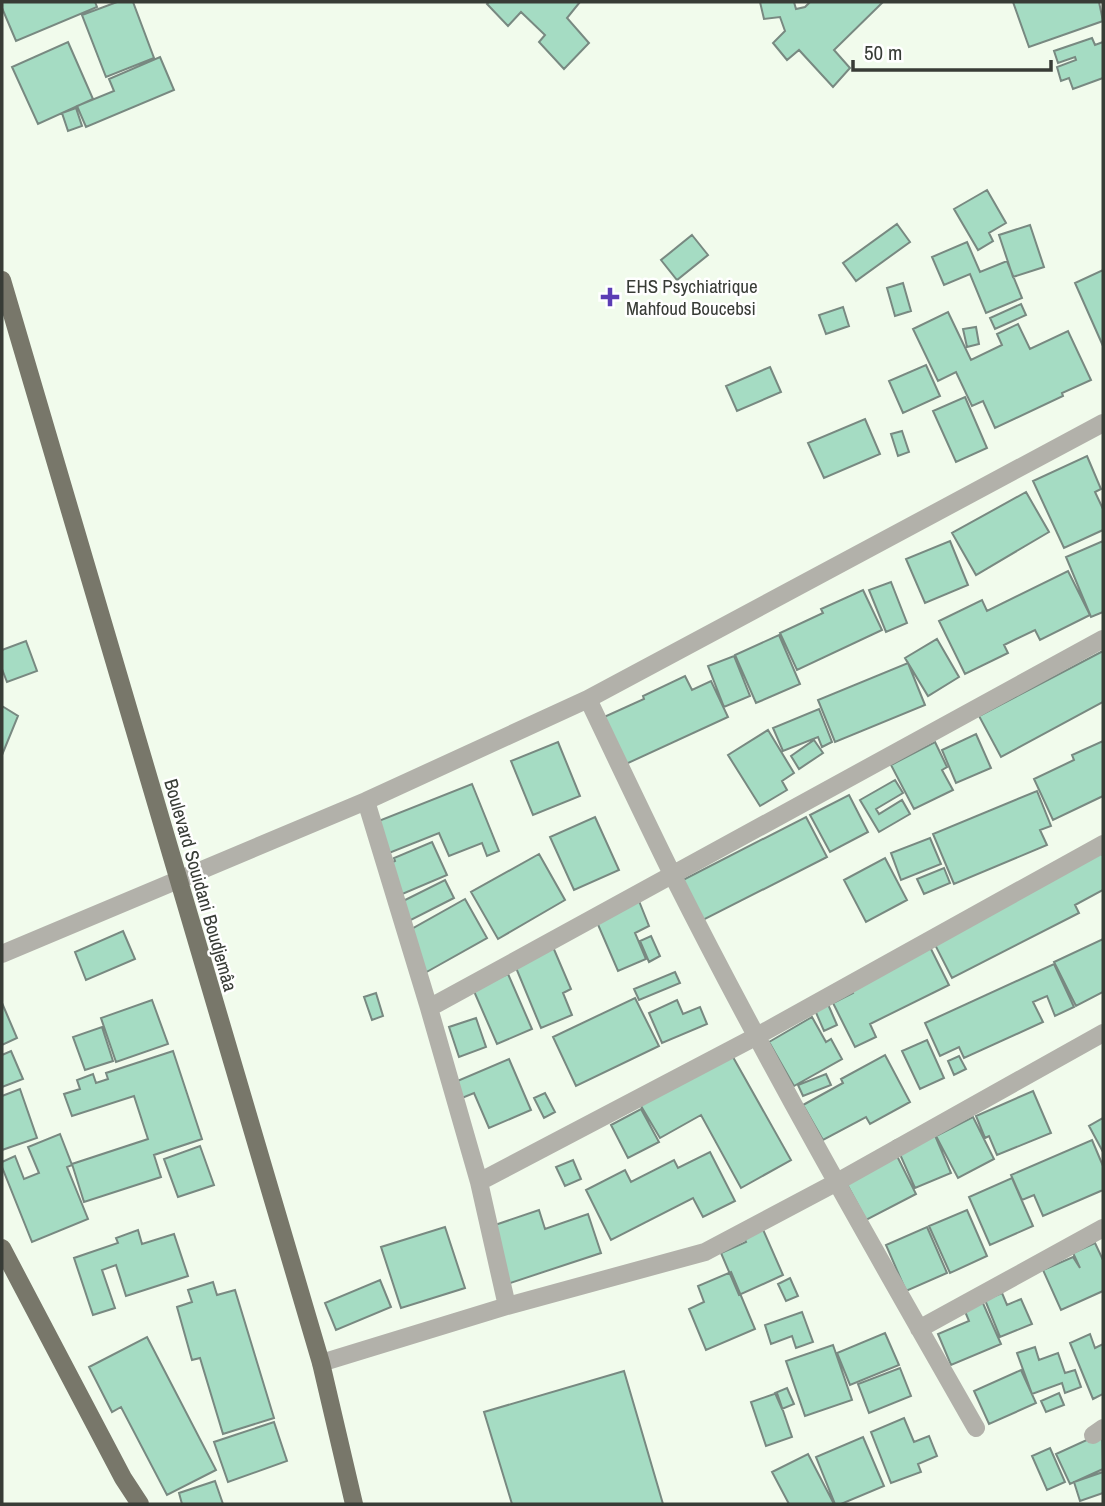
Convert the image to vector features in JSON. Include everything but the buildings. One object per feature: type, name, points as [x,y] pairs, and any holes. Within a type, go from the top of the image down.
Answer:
[{"type":"main road","name":"Boulevard Souidani Boudjemâa","points":[[2,280],[321,1363],[354,1504]]},
{"type":"main road","points":[[2,1248],[123,1478],[140,1504]]},
{"type":"street","points":[[2,954],[366,801],[588,699],[1103,423]]},
{"type":"street","points":[[429,1007],[1103,639]]},
{"type":"street","points":[[588,699],[673,876],[757,1036],[976,1428]]},
{"type":"street","points":[[366,801],[479,1182],[507,1306]]},
{"type":"street","points":[[479,1182],[757,1036],[1103,845]]},
{"type":"street","points":[[321,1363],[507,1306],[705,1252],[837,1182],[1103,1033]]},
{"type":"street","points":[[919,1329],[1103,1228]]},
{"type":"place","name":"EHS Psychiatrique Mahfoud Boucebsi","points":[[610,297]]}]
